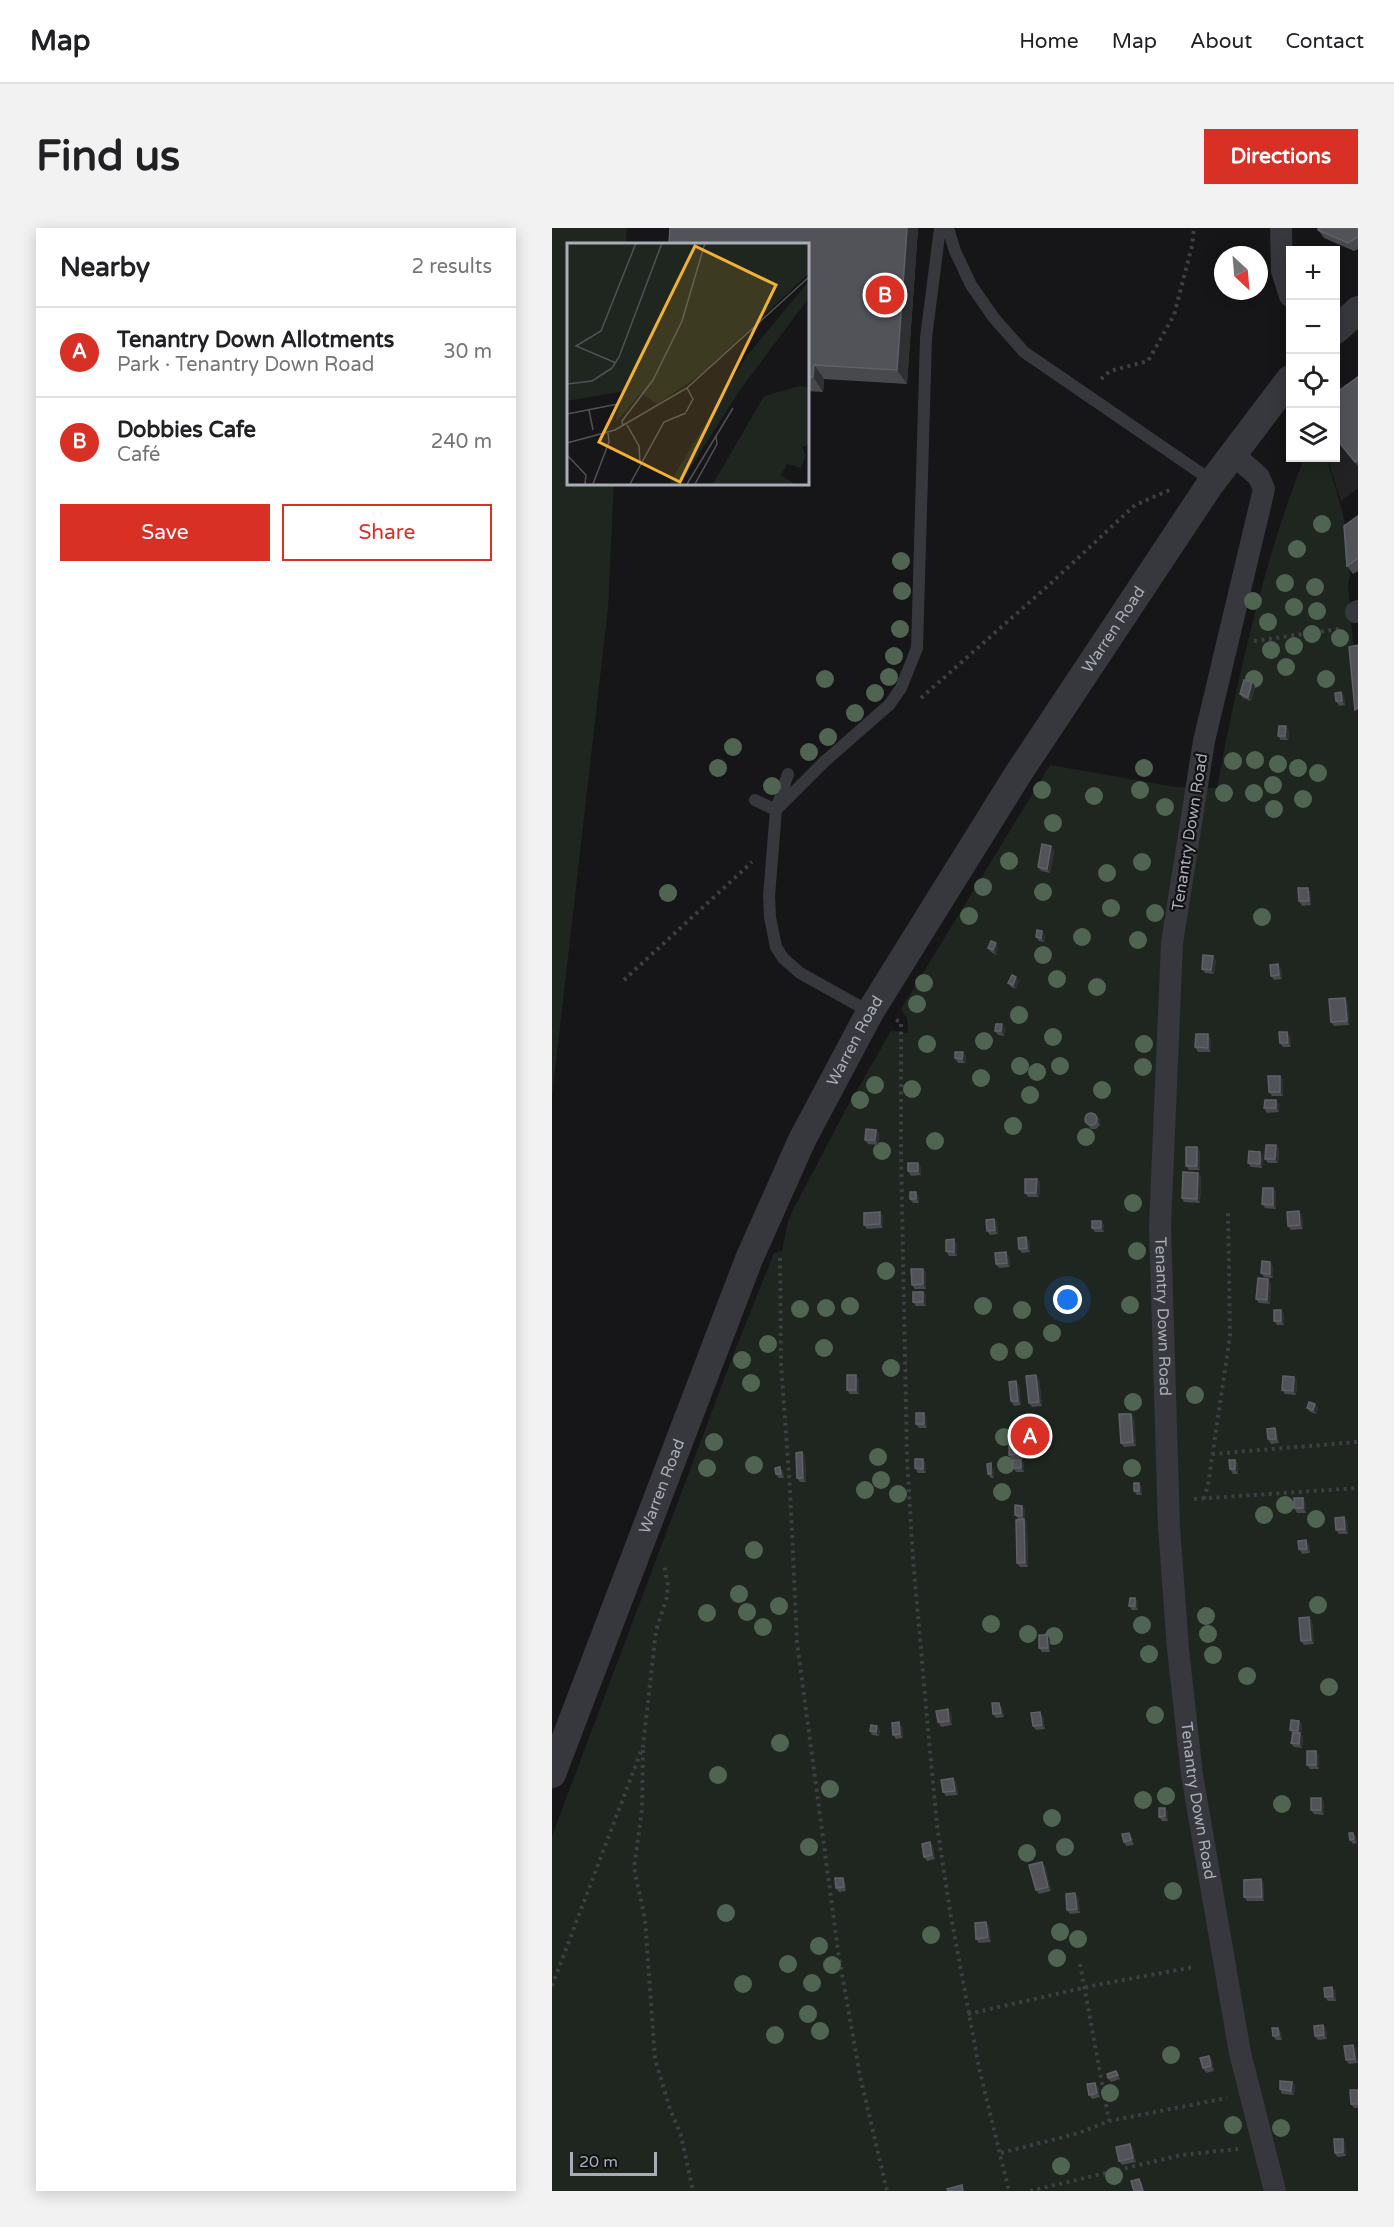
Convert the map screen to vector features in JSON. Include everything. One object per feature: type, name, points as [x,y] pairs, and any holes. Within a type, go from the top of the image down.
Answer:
[{"type":"street","points":[[1281,228],[1282,271],[1286,284]]},
{"type":"street","points":[[1340,326],[1358,310]]},
{"type":"street","name":"Warren Road","points":[[552,1774],[749,1259],[802,1140],[882,1015],[1018,774],[1209,486],[1286,384]]},
{"type":"street","name":"Tenantry Down Road","points":[[1233,454],[1259,477],[1263,489],[1204,741],[1172,943],[1160,1226],[1169,1527],[1178,1649],[1192,1775],[1240,2053],[1275,2191]]},
{"type":"lane","points":[[776,810],[824,762],[889,705],[901,688],[917,648],[926,338],[940,228]]},
{"type":"lane","points":[[948,228],[955,251],[971,285],[994,318],[1024,352],[1202,474],[1209,486]]},
{"type":"lane","points":[[788,774],[776,810],[769,896],[770,917],[776,947],[783,958],[800,973],[882,1015]]},
{"type":"lane","points":[[755,800],[776,810]]},
{"type":"path","points":[[1084,394],[1110,371],[1148,361],[1174,315],[1192,246],[1194,228]]},
{"type":"path","points":[[1252,641],[1353,617]]},
{"type":"path","points":[[882,1015],[901,1022],[901,1155],[907,1458],[913,1559],[937,1824],[978,2068],[1010,2191]]},
{"type":"path","points":[[1204,1499],[1230,1336],[1228,1213]]},
{"type":"path","points":[[778,1251],[782,1262],[781,1364],[790,1489],[797,1642],[838,1951],[860,2076],[887,2191]]},
{"type":"path","points":[[1212,1454],[1358,1442]]},
{"type":"path","points":[[1194,1499],[1358,1488]]},
{"type":"path","points":[[664,1562],[668,1585],[667,1597],[656,1631],[643,1746],[642,1809],[634,1868],[645,1919],[655,2059],[670,2109],[681,2135],[693,2191]]},
{"type":"path","points":[[552,1986],[643,1746]]},
{"type":"path","points":[[1080,1964],[1109,2121]]},
{"type":"path","points":[[968,2014],[1084,1988],[1194,1967]]},
{"type":"path","points":[[1001,2153],[1080,2133],[1109,2121],[1229,2097]]},
{"type":"path","points":[[1030,2191],[1181,2155],[1240,2148]]},
{"type":"shaded area","points":[[552,228],[627,228],[626,243],[567,243],[567,484],[614,484],[608,608],[552,1097]]},
{"type":"shaded area","points":[[1346,383],[1358,398],[1358,488],[1341,501],[1328,462],[1340,462],[1340,388]]},
{"type":"shaded area","points":[[1302,462],[1327,462],[1348,539],[1350,572],[1348,584],[1358,699],[1358,2191],[552,2191],[552,1836],[732,1358],[774,1253],[782,1251],[788,1221],[795,1206],[845,1111],[891,1031],[908,1033],[907,1018],[901,1009],[1050,765],[1176,787],[1217,788],[1253,621],[1289,498]]},
{"type":"building","points":[[670,228],[907,228],[897,370],[814,365],[813,377],[808,377],[808,243],[669,243]]},
{"type":"building","points":[[1318,228],[1358,228],[1358,237],[1348,243]]},
{"type":"building","points":[[1358,377],[1358,460],[1355,462],[1340,443],[1340,390]]},
{"type":"building","points":[[1358,516],[1358,558],[1347,566],[1344,526]]},
{"type":"building","points":[[1358,645],[1358,708],[1355,710],[1349,647]]},
{"type":"building","points":[[1244,680],[1252,682],[1248,697],[1240,694]]},
{"type":"building","points":[[1341,692],[1342,701],[1336,701],[1335,693]]},
{"type":"building","points":[[1279,726],[1286,726],[1285,736],[1278,736]]},
{"type":"building","points":[[1042,844],[1051,846],[1047,869],[1038,867]]},
{"type":"building","points":[[1298,888],[1308,888],[1309,901],[1299,901]]},
{"type":"building","points":[[1037,930],[1042,931],[1041,938],[1036,937]]},
{"type":"building","points":[[991,941],[996,943],[993,950],[988,948]]},
{"type":"building","points":[[1203,955],[1213,956],[1211,970],[1202,969]]},
{"type":"building","points":[[1278,964],[1279,975],[1271,976],[1270,965]]},
{"type":"building","points":[[1012,975],[1016,977],[1013,985],[1008,983]]},
{"type":"building","points":[[1345,998],[1347,1021],[1331,1022],[1329,999]]},
{"type":"building","points":[[996,1024],[1002,1024],[1001,1031],[995,1031]]},
{"type":"building","points":[[1279,1032],[1287,1032],[1288,1043],[1280,1043]]},
{"type":"building","points":[[1196,1034],[1208,1034],[1208,1048],[1195,1047]]},
{"type":"building","points":[[955,1052],[963,1052],[962,1059],[955,1058]]},
{"type":"building","points":[[1268,1076],[1280,1076],[1280,1092],[1269,1092]]},
{"type":"building","points":[[1265,1100],[1276,1100],[1276,1108],[1264,1108]]},
{"type":"building","points":[[1093,1113],[1096,1114],[1096,1124],[1089,1125],[1086,1124],[1085,1117],[1086,1114]]},
{"type":"building","points":[[866,1129],[876,1130],[875,1140],[865,1140]]},
{"type":"building","points":[[1266,1145],[1276,1145],[1275,1159],[1265,1159]]},
{"type":"building","points":[[1186,1147],[1197,1147],[1197,1166],[1186,1166]]},
{"type":"building","points":[[1249,1151],[1260,1152],[1260,1164],[1248,1163]]},
{"type":"building","points":[[908,1163],[918,1163],[918,1171],[908,1171]]},
{"type":"building","points":[[1183,1172],[1198,1173],[1197,1199],[1182,1198]]},
{"type":"building","points":[[1025,1179],[1037,1179],[1036,1193],[1025,1193]]},
{"type":"building","points":[[1263,1188],[1273,1188],[1273,1205],[1262,1204]]},
{"type":"building","points":[[910,1192],[916,1192],[916,1199],[910,1199]]},
{"type":"building","points":[[1299,1211],[1300,1225],[1288,1226],[1287,1212]]},
{"type":"building","points":[[880,1212],[880,1224],[864,1225],[864,1213]]},
{"type":"building","points":[[994,1219],[995,1230],[987,1231],[986,1220]]},
{"type":"building","points":[[1092,1221],[1101,1221],[1101,1228],[1092,1228]]},
{"type":"building","points":[[1026,1237],[1027,1248],[1019,1249],[1018,1238]]},
{"type":"building","points":[[954,1239],[954,1252],[946,1251],[946,1240]]},
{"type":"building","points":[[1006,1252],[1007,1263],[996,1264],[995,1253]]},
{"type":"building","points":[[1262,1261],[1270,1262],[1270,1274],[1261,1273]]},
{"type":"building","points":[[911,1269],[923,1269],[923,1284],[912,1285]]},
{"type":"building","points":[[1258,1278],[1268,1279],[1267,1300],[1256,1299]]},
{"type":"building","points":[[913,1292],[923,1292],[923,1302],[913,1302]]},
{"type":"building","points":[[1274,1310],[1281,1310],[1281,1321],[1274,1321]]},
{"type":"building","points":[[847,1375],[856,1375],[856,1390],[847,1390]]},
{"type":"building","points":[[1036,1375],[1039,1402],[1029,1403],[1026,1376]]},
{"type":"building","points":[[1283,1376],[1294,1377],[1293,1391],[1282,1390]]},
{"type":"building","points":[[1016,1381],[1018,1401],[1011,1401],[1009,1382]]},
{"type":"building","points":[[1309,1402],[1315,1404],[1313,1410],[1307,1408]]},
{"type":"building","points":[[916,1413],[924,1413],[924,1424],[916,1424]]},
{"type":"building","points":[[1119,1414],[1131,1414],[1133,1442],[1121,1443]]},
{"type":"building","points":[[1275,1428],[1276,1439],[1268,1439],[1267,1429]]},
{"type":"building","points":[[1009,1444],[1019,1444],[1020,1454],[1009,1455]]},
{"type":"building","points":[[802,1452],[803,1478],[797,1478],[796,1453]]},
{"type":"building","points":[[915,1459],[923,1459],[923,1469],[915,1468]]},
{"type":"building","points":[[1013,1460],[1021,1460],[1021,1468],[1013,1468]]},
{"type":"building","points":[[1229,1460],[1235,1460],[1235,1469],[1230,1469]]},
{"type":"building","points":[[991,1463],[991,1474],[988,1474],[987,1464]]},
{"type":"building","points":[[780,1467],[781,1474],[776,1474],[775,1468]]},
{"type":"building","points":[[1134,1483],[1139,1483],[1139,1491],[1134,1491]]},
{"type":"building","points":[[1294,1498],[1303,1498],[1303,1508],[1294,1508]]},
{"type":"building","points":[[1015,1505],[1022,1506],[1022,1516],[1015,1515]]},
{"type":"building","points":[[1344,1517],[1345,1529],[1336,1530],[1335,1518]]},
{"type":"building","points":[[1024,1519],[1025,1562],[1017,1563],[1016,1520]]},
{"type":"building","points":[[1306,1540],[1307,1549],[1299,1549],[1298,1541]]},
{"type":"building","points":[[1130,1598],[1135,1598],[1135,1606],[1129,1606]]},
{"type":"building","points":[[1309,1617],[1311,1640],[1301,1641],[1299,1618]]},
{"type":"building","points":[[1039,1635],[1047,1635],[1048,1648],[1039,1648]]},
{"type":"building","points":[[992,1703],[999,1703],[1001,1713],[993,1714]]},
{"type":"building","points":[[948,1709],[949,1721],[938,1722],[936,1711]]},
{"type":"building","points":[[1040,1712],[1042,1725],[1033,1726],[1031,1713]]},
{"type":"building","points":[[1291,1720],[1299,1721],[1298,1731],[1290,1730]]},
{"type":"building","points":[[899,1722],[900,1734],[893,1735],[892,1723]]},
{"type":"building","points":[[871,1725],[877,1726],[876,1732],[870,1731]]},
{"type":"building","points":[[1293,1733],[1300,1733],[1299,1744],[1291,1743]]},
{"type":"building","points":[[1307,1751],[1316,1751],[1316,1765],[1307,1765]]},
{"type":"building","points":[[953,1778],[955,1791],[943,1792],[941,1780]]},
{"type":"building","points":[[1311,1798],[1321,1798],[1321,1810],[1311,1810]]},
{"type":"building","points":[[1159,1808],[1165,1808],[1165,1816],[1159,1817]]},
{"type":"building","points":[[1129,1833],[1131,1840],[1124,1842],[1122,1834]]},
{"type":"building","points":[[1349,1833],[1353,1833],[1354,1839],[1350,1840]]},
{"type":"building","points":[[930,1842],[932,1855],[924,1857],[922,1844]]},
{"type":"building","points":[[1042,1862],[1048,1887],[1036,1890],[1029,1865]]},
{"type":"building","points":[[835,1878],[843,1878],[844,1887],[836,1888]]},
{"type":"building","points":[[1261,1879],[1262,1897],[1244,1897],[1244,1880]]},
{"type":"building","points":[[1075,1893],[1077,1909],[1067,1910],[1066,1894]]},
{"type":"building","points":[[986,1922],[988,1937],[976,1939],[975,1923]]},
{"type":"building","points":[[1332,1987],[1333,1996],[1325,1997],[1324,1988]]},
{"type":"building","points":[[1323,2025],[1324,2035],[1315,2036],[1314,2026]]},
{"type":"building","points":[[1272,2028],[1278,2028],[1279,2035],[1273,2036]]},
{"type":"building","points":[[1353,2045],[1355,2059],[1346,2060],[1344,2046]]},
{"type":"building","points":[[1209,2056],[1211,2066],[1203,2068],[1200,2058]]},
{"type":"building","points":[[1116,2071],[1118,2075],[1108,2078],[1107,2074]]},
{"type":"building","points":[[1280,2081],[1292,2082],[1291,2091],[1280,2089]]},
{"type":"building","points":[[1095,2083],[1097,2093],[1089,2095],[1087,2084]]},
{"type":"building","points":[[1350,2090],[1358,2090],[1358,2104],[1351,2104]]},
{"type":"building","points":[[1334,2139],[1343,2139],[1343,2152],[1335,2153]]},
{"type":"building","points":[[1130,2144],[1133,2158],[1119,2161],[1116,2147]]},
{"type":"building","points":[[1139,2179],[1143,2191],[1134,2191],[1131,2181]]},
{"type":"building","points":[[962,2185],[963,2191],[948,2191],[947,2189]]},
{"type":"place","name":"Dobbies Cafe","points":[[885,295]]},
{"type":"place","name":"Tenantry Down Allotments","points":[[1030,1436]]}]
